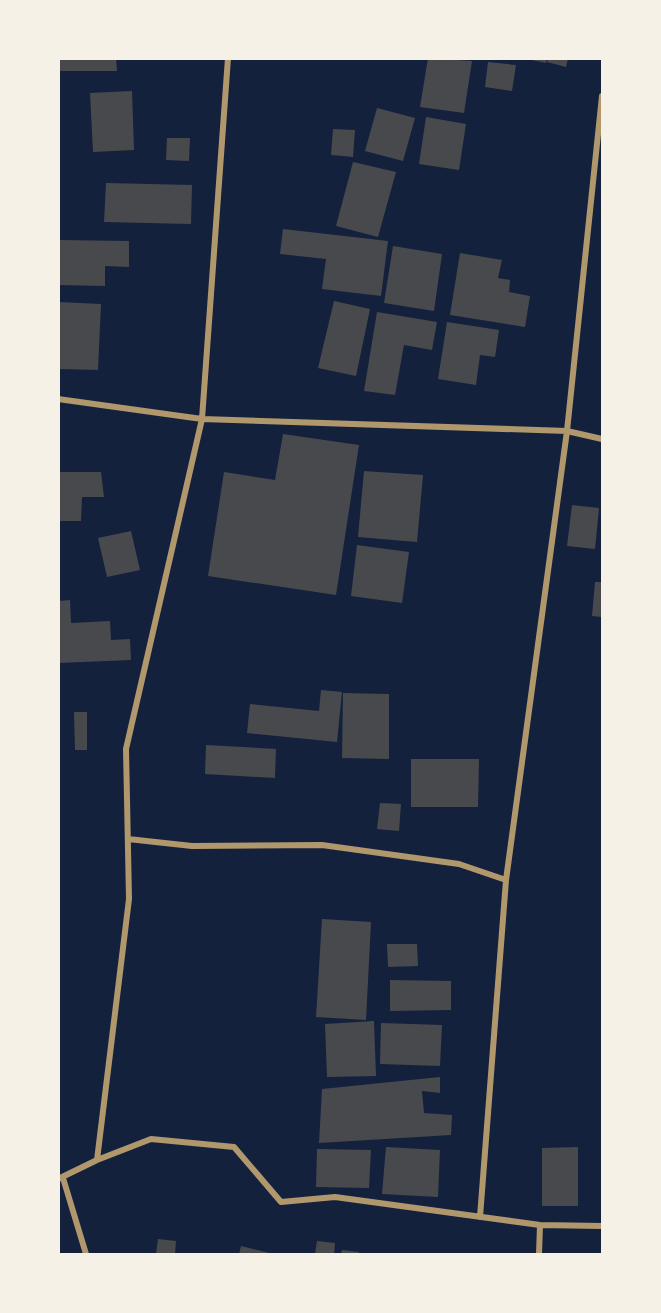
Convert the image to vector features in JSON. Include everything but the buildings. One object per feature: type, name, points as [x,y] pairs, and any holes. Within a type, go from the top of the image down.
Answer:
[{"type":"street","points":[[97,1160],[129,899],[126,749],[202,419],[228,58]]},
{"type":"street","points":[[480,1217],[506,880],[567,432],[603,96]]},
{"type":"street","points":[[58,399],[202,419],[567,432],[603,439]]},
{"type":"street","points":[[128,839],[192,846],[322,845],[459,864],[506,880]]},
{"type":"street","points":[[86,1254],[61,1179],[97,1160],[151,1139],[234,1147],[281,1202],[335,1197],[540,1225],[603,1226]]},
{"type":"street","points":[[539,1254],[540,1225]]}]
